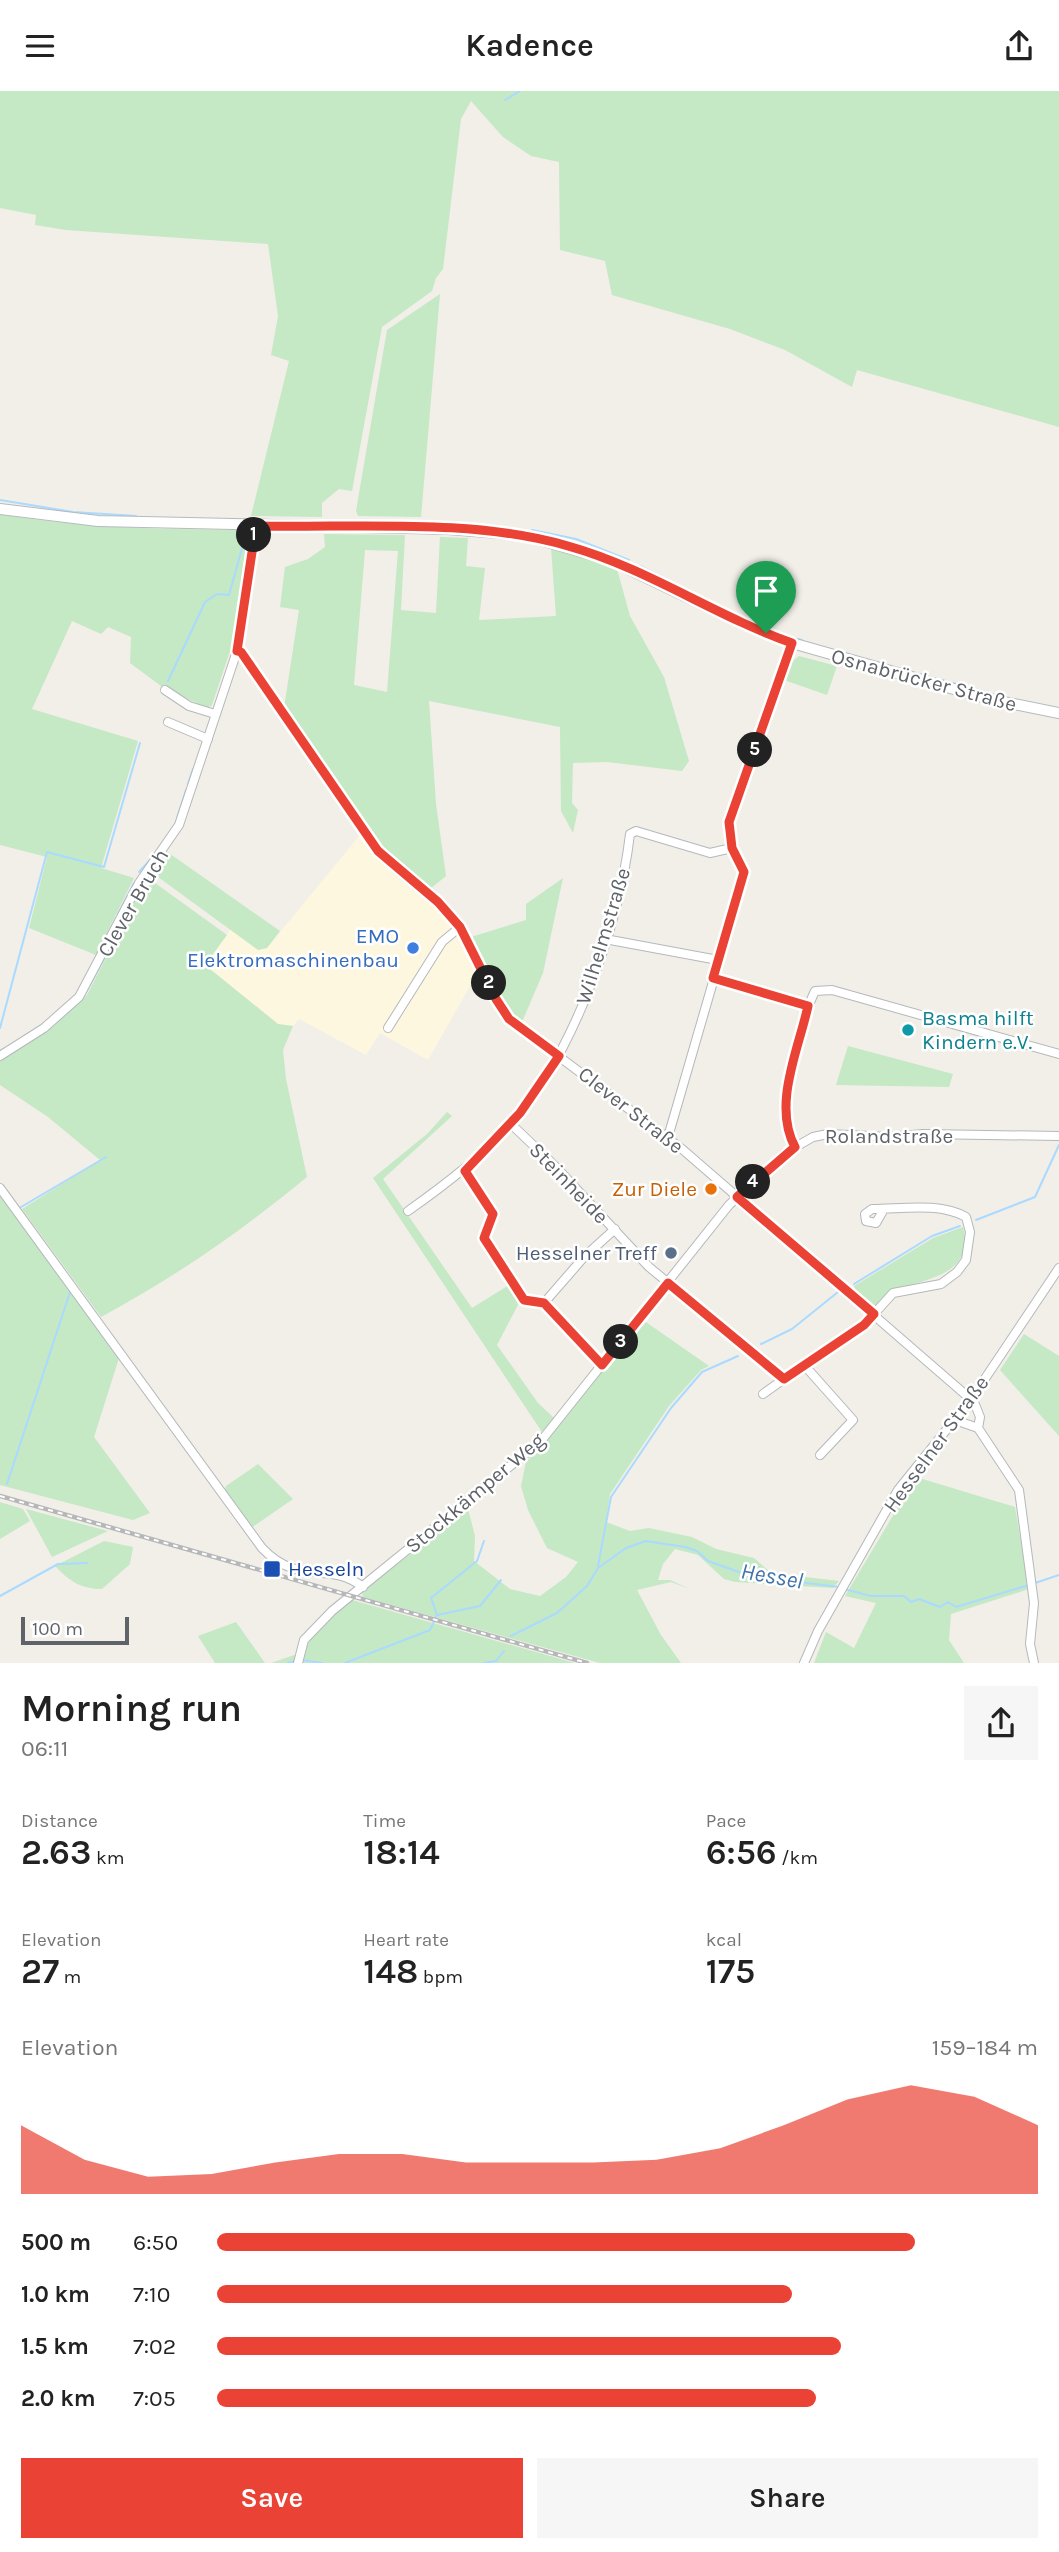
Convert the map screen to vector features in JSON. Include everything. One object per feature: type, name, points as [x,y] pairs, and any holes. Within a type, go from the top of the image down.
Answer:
[{"type":"main road","name":"Osnabrücker Straße","points":[[0,509],[98,521],[500,532],[569,546],[631,568],[730,617],[792,643],[989,699],[1059,713]]},
{"type":"street","points":[[237,651],[256,526]]},
{"type":"street","points":[[668,1137],[744,872],[732,848],[729,822],[792,643]]},
{"type":"street","name":"Clever Bruch","points":[[0,1055],[44,1028],[83,992],[139,883],[179,825],[237,651]]},
{"type":"street","name":"Clever Straße","points":[[237,651],[249,663],[378,851],[438,902],[460,927],[503,1011],[668,1137],[972,1398]]},
{"type":"street","points":[[165,690],[189,706],[215,714]]},
{"type":"street","points":[[168,722],[208,739]]},
{"type":"street","name":"Wilhelmstraße","points":[[559,1056],[581,1009],[606,939],[625,875],[631,834],[636,831],[710,853],[732,848]]},
{"type":"street","points":[[388,1028],[442,942],[460,927]]},
{"type":"street","points":[[606,939],[718,960]]},
{"type":"street","points":[[713,978],[808,1006]]},
{"type":"street","points":[[795,1147],[790,1138],[787,1098],[808,1006],[815,991],[832,990],[1059,1053]]},
{"type":"street","name":"Steinheide","points":[[559,1056],[511,1124],[668,1283],[784,1379]]},
{"type":"street","points":[[408,1211],[465,1171],[511,1124]]},
{"type":"street","name":"Rolandstraße","points":[[737,1197],[795,1147],[828,1134],[889,1137],[923,1134],[1059,1136]]},
{"type":"street","points":[[465,1171],[493,1214],[484,1238],[524,1300],[544,1303],[602,1365]]},
{"type":"street","points":[[0,1188],[216,1486],[275,1562],[305,1573],[342,1575],[363,1587]]},
{"type":"street","name":"Stockkämper Weg","points":[[298,1663],[299,1652],[312,1631],[541,1441],[737,1197]]},
{"type":"street","points":[[763,1394],[864,1325],[893,1293],[941,1284],[957,1272],[966,1260],[971,1231],[966,1217],[956,1211],[884,1209]]},
{"type":"street","points":[[544,1303],[584,1257],[615,1229]]},
{"type":"street","name":"Hesselner Straße","points":[[804,1663],[845,1581],[906,1478],[972,1398],[1059,1268]]},
{"type":"street","points":[[805,1366],[853,1420],[820,1455]]},
{"type":"street","points":[[972,1398],[980,1417],[978,1428]]},
{"type":"street","points":[[954,1420],[978,1428],[1019,1490],[1032,1585],[1030,1644],[1034,1663]]},
{"type":"shaded area","points":[[360,835],[392,873],[457,927],[478,972],[428,1060],[380,1033],[366,1055],[299,1019],[293,1026],[278,1024],[205,965],[231,929],[258,950],[267,948]]},
{"type":"green space","points":[[0,91],[1059,91],[1059,427],[857,370],[852,387],[785,350],[730,329],[612,295],[605,261],[560,250],[559,162],[531,156],[503,137],[471,101],[461,119],[443,269],[436,278],[432,291],[382,327],[352,491],[339,489],[322,503],[322,517],[251,516],[289,361],[271,355],[278,316],[268,244],[66,230],[35,225],[36,215],[0,208]]},
{"type":"green space","points":[[440,294],[421,517],[358,516],[356,511],[387,330]]},
{"type":"green space","points":[[0,514],[88,525],[235,530],[247,537],[235,636],[212,705],[207,708],[161,686],[130,663],[131,637],[108,627],[101,634],[72,621],[32,709],[138,741],[101,868],[134,878],[96,955],[29,928],[47,857],[0,845]]},
{"type":"green space","points":[[324,534],[405,535],[401,610],[436,613],[440,537],[468,538],[466,566],[485,568],[479,620],[556,616],[551,548],[617,569],[630,616],[664,677],[689,761],[682,771],[607,762],[573,763],[572,803],[578,810],[573,833],[561,811],[560,727],[429,701],[436,804],[446,876],[430,889],[385,849],[284,708],[299,610],[280,607],[285,567],[308,559],[325,547]],"holes":[[[365,550],[398,551],[387,692],[354,685]]]},
{"type":"green space","points":[[799,656],[837,666],[827,695],[784,680],[791,662]]},
{"type":"green space","points":[[166,851],[280,931],[267,948],[258,950],[158,877],[156,866]]},
{"type":"green space","points":[[563,878],[543,973],[522,1022],[505,1005],[471,937],[526,920],[526,904]]},
{"type":"green space","points":[[155,883],[227,935],[205,965],[278,1024],[293,1026],[283,1050],[286,1079],[307,1177],[207,1252],[101,1317],[22,1209],[100,1160],[48,1117],[0,1085],[0,1061],[56,1024],[87,995],[142,887]]},
{"type":"green space","points":[[848,1046],[953,1074],[949,1087],[836,1085]]},
{"type":"green space","points":[[447,1112],[452,1116],[383,1179],[472,1308],[509,1285],[520,1301],[497,1345],[538,1403],[554,1418],[542,1432],[373,1178],[427,1134]]},
{"type":"green space","points":[[0,1193],[119,1358],[94,1437],[150,1513],[133,1520],[0,1485]]},
{"type":"green space","points":[[963,1227],[965,1244],[961,1256],[954,1266],[943,1273],[893,1291],[875,1306],[855,1289],[854,1286],[933,1238]]},
{"type":"green space","points":[[643,1320],[709,1366],[701,1370],[669,1406],[610,1494],[606,1522],[630,1531],[649,1528],[692,1537],[716,1549],[754,1558],[771,1573],[839,1581],[833,1588],[735,1582],[724,1579],[698,1555],[675,1549],[663,1564],[658,1580],[670,1580],[690,1589],[671,1582],[637,1590],[661,1635],[681,1663],[600,1663],[363,1597],[362,1592],[468,1509],[475,1536],[474,1561],[510,1589],[540,1596],[566,1577],[578,1562],[547,1548],[528,1510],[521,1486],[526,1462],[544,1444]]},
{"type":"green space","points":[[1024,1334],[1059,1356],[1059,1436],[1000,1370]]},
{"type":"green space","points":[[258,1464],[293,1499],[251,1528],[224,1492],[226,1486]]},
{"type":"green space","points":[[916,1477],[1015,1507],[1029,1589],[951,1614],[949,1640],[964,1663],[814,1663],[826,1632],[854,1648],[876,1603],[845,1596]]},
{"type":"green space","points":[[0,1502],[23,1509],[30,1521],[0,1539]]},
{"type":"green space","points":[[26,1509],[108,1531],[52,1557]]},
{"type":"green space","points":[[104,1541],[133,1547],[130,1564],[102,1589],[88,1588],[76,1583],[55,1566]]},
{"type":"green space","points":[[352,1600],[575,1663],[271,1663],[303,1652],[319,1626]]},
{"type":"green space","points":[[236,1622],[265,1663],[215,1663],[198,1636]]},
{"type":"waterway","points":[[505,100],[520,91]]},
{"type":"waterway","points":[[0,500],[73,512],[136,516]]},
{"type":"waterway","points":[[364,522],[412,522]]},
{"type":"waterway","points":[[421,523],[430,523]]},
{"type":"waterway","points":[[461,524],[466,524]]},
{"type":"waterway","points":[[532,530],[576,539],[629,560]]},
{"type":"waterway","points":[[168,681],[205,602],[217,594],[229,595],[244,541],[236,536]]},
{"type":"waterway","points":[[640,566],[668,580]]},
{"type":"waterway","points":[[674,583],[713,603]]},
{"type":"waterway","points":[[721,607],[751,621]]},
{"type":"waterway","points":[[790,637],[802,640]]},
{"type":"waterway","points":[[942,680],[1000,696]]},
{"type":"waterway","points":[[0,1028],[47,852],[104,867],[140,743]]},
{"type":"waterway","points":[[188,784],[193,769]]},
{"type":"waterway","points":[[177,818],[186,790]]},
{"type":"waterway","points":[[139,872],[151,859]]},
{"type":"waterway","points":[[118,914],[134,883]]},
{"type":"waterway","points":[[84,996],[116,936]]},
{"type":"waterway","points":[[54,1024],[81,1000]]},
{"type":"waterway","points":[[19,1048],[38,1036]]},
{"type":"waterway","points":[[0,1051],[7,1047]]},
{"type":"waterway","points":[[976,1220],[1035,1197],[1059,1145]]},
{"type":"waterway","points":[[21,1207],[106,1157]]},
{"type":"waterway","points":[[854,1284],[932,1236],[960,1226]]},
{"type":"waterway","points":[[7,1484],[70,1292]]},
{"type":"waterway","points":[[761,1344],[792,1329],[838,1292]]},
{"type":"waterway","points":[[598,1566],[611,1497],[671,1408],[702,1372],[738,1356]]},
{"type":"waterway","points":[[345,1663],[430,1630],[437,1615],[431,1598],[477,1561],[484,1541]]},
{"type":"waterway","name":"Hessel","points":[[511,1636],[557,1613],[587,1586],[598,1568],[626,1548],[646,1541],[697,1551],[708,1561],[750,1576],[839,1587]]},
{"type":"waterway","points":[[0,1596],[58,1564],[87,1563]]},
{"type":"waterway","name":"Hessel","points":[[1035,1583],[1059,1575]]},
{"type":"waterway","points":[[437,1615],[480,1606],[501,1580]]},
{"type":"waterway","name":"Hessel","points":[[844,1589],[871,1596],[904,1596],[911,1602],[919,1599],[940,1607],[948,1602],[956,1607],[1029,1585]]},
{"type":"waterway","name":"Hessel","points":[[484,1663],[496,1661],[504,1651]]},
{"type":"waterway","name":"Hessel","points":[[288,1663],[297,1660]]},
{"type":"waterway","points":[[302,1660],[322,1663]]},
{"type":"railway","points":[[0,1496],[587,1663]]},
{"type":"place","name":"EMO Elektromaschinenbau","points":[[413,948]]},
{"type":"place","name":"Basma hilft Kindern e.V.","points":[[908,1030]]},
{"type":"place","name":"Zur Diele","points":[[711,1189]]},
{"type":"place","name":"Hesselner Treff","points":[[671,1253]]},
{"type":"place","name":"Hesseln","points":[[272,1569]]},
{"type":"route","points":[[256,526],[448,529],[523,535],[569,546],[631,568],[766,633],[792,643],[729,822],[732,848],[744,872],[713,978],[808,1006],[787,1098],[790,1138],[795,1147],[737,1197],[874,1314],[864,1325],[784,1379],[668,1283],[602,1365],[544,1303],[524,1300],[484,1238],[493,1214],[465,1171],[520,1113],[559,1056],[509,1019],[460,927],[447,910],[386,861],[241,652],[237,651],[256,526]]}]
